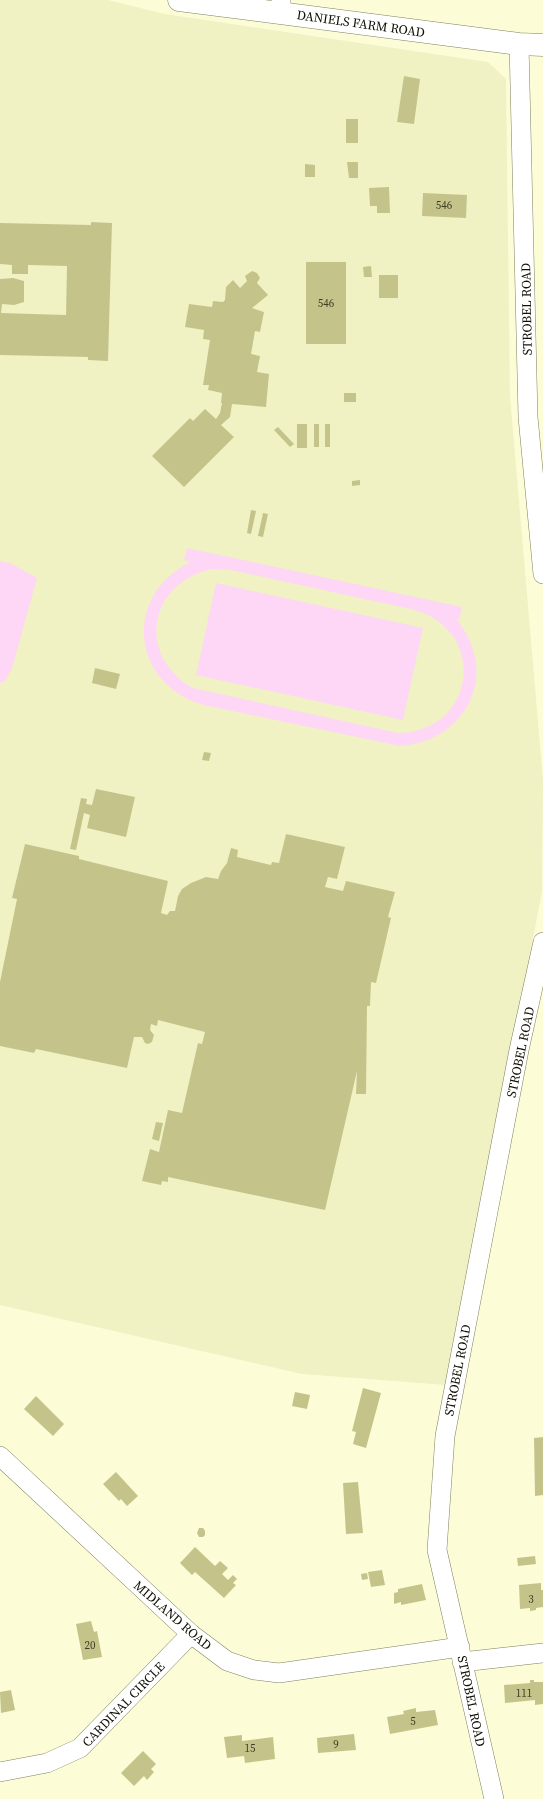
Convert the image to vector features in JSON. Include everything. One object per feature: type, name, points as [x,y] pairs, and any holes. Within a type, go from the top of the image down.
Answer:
[{"type":"main road","name":"DANIELS FARM ROAD","points":[[179,0],[210,5],[281,6],[519,44],[543,45]]},
{"type":"street","name":"STROBEL ROAD","points":[[519,44],[543,574]]},
{"type":"street","name":"STROBEL ROAD","points":[[494,1799],[437,1550],[445,1436],[519,1050],[543,942]]},
{"type":"street","name":"MIDLAND ROAD","points":[[0,1456],[191,1634],[227,1661],[254,1670],[279,1673],[461,1654],[543,1653]]},
{"type":"street","name":"CARDINAL CIRCLE","points":[[0,1772],[47,1764],[80,1748],[191,1634]]},
{"type":"shaded area","points":[[0,0],[108,0],[165,14],[488,62],[506,79],[510,396],[543,780],[542,892],[446,1385],[302,1374],[0,1305]]},
{"type":"shaded area","points":[[187,548],[462,607],[459,620],[456,619],[469,640],[476,661],[476,681],[470,701],[459,718],[443,732],[423,742],[400,746],[204,705],[179,694],[161,679],[149,659],[144,638],[145,617],[154,596],[168,577],[190,562],[184,560]],"holes":[[[212,569],[231,570],[415,610],[439,622],[454,638],[462,658],[463,679],[457,699],[444,716],[424,728],[398,733],[193,688],[175,674],[163,658],[157,640],[157,622],[163,604],[174,589],[190,577]]]},
{"type":"shaded area","points":[[0,561],[10,563],[37,578],[12,668],[5,681],[0,683]]},
{"type":"shaded area","points":[[216,583],[423,628],[403,720],[196,675]]},
{"type":"building","points":[[404,76],[420,79],[414,124],[397,122]]},
{"type":"building","points":[[346,119],[358,119],[358,143],[346,143]]},
{"type":"building","points":[[347,162],[358,162],[358,178],[349,178]]},
{"type":"building","points":[[305,164],[315,165],[315,177],[305,177]]},
{"type":"building","points":[[389,187],[390,213],[377,213],[377,206],[370,206],[369,188]]},
{"type":"building","points":[[423,193],[467,195],[466,218],[422,216]]},
{"type":"building","points":[[91,222],[112,223],[108,361],[88,360],[88,357],[0,355],[0,279],[13,278],[24,281],[24,302],[14,305],[2,304],[1,313],[66,315],[67,266],[28,265],[28,274],[12,274],[12,265],[0,264],[0,223],[91,225]]},
{"type":"building","points":[[306,262],[346,262],[346,344],[306,344]]},
{"type":"building","points":[[371,266],[372,277],[364,277],[363,267]]},
{"type":"building","points":[[252,271],[257,273],[260,278],[257,283],[268,295],[252,308],[264,312],[260,332],[255,331],[251,354],[260,356],[257,372],[269,374],[266,407],[232,404],[230,417],[221,425],[234,437],[184,487],[152,456],[190,418],[193,421],[205,409],[216,419],[220,413],[222,403],[222,393],[208,390],[209,385],[203,385],[210,340],[203,339],[204,330],[185,327],[189,304],[212,307],[213,301],[223,302],[225,300],[226,287],[233,280],[240,288],[247,281],[245,276]]},
{"type":"building","points":[[379,275],[398,275],[398,298],[379,298]]},
{"type":"building","points":[[344,393],[356,393],[356,402],[344,402]]},
{"type":"building","points":[[297,424],[307,424],[307,448],[297,448]]},
{"type":"building","points":[[314,424],[319,424],[319,447],[314,447]]},
{"type":"building","points":[[325,424],[330,424],[330,447],[325,447]]},
{"type":"building","points":[[278,427],[294,444],[290,447],[274,430]]},
{"type":"building","points":[[360,480],[360,485],[352,486],[352,481]]},
{"type":"building","points":[[251,510],[256,511],[251,534],[247,533]]},
{"type":"building","points":[[263,513],[268,514],[263,537],[258,536]]},
{"type":"building","points":[[95,668],[120,674],[116,689],[92,683]]},
{"type":"building","points":[[204,752],[211,753],[209,761],[202,760]]},
{"type":"building","points":[[96,789],[135,797],[126,837],[87,828],[90,815],[84,813],[76,850],[70,849],[81,798],[87,799],[86,804],[92,805]]},
{"type":"building","points":[[286,834],[345,847],[337,879],[328,877],[325,887],[343,891],[346,881],[395,892],[388,917],[391,918],[376,983],[371,982],[370,1006],[367,1006],[366,1094],[356,1094],[357,1071],[325,1210],[168,1177],[168,1182],[162,1181],[161,1185],[142,1181],[150,1149],[159,1152],[168,1110],[182,1113],[198,1043],[202,1044],[205,1032],[158,1020],[157,1026],[151,1024],[150,1030],[154,1035],[152,1042],[148,1044],[145,1043],[142,1037],[134,1037],[127,1068],[36,1049],[34,1053],[0,1046],[0,982],[17,899],[12,898],[25,844],[79,856],[79,859],[168,881],[161,913],[167,915],[170,911],[175,911],[178,896],[182,889],[191,883],[206,877],[218,879],[221,871],[227,863],[231,848],[238,850],[237,857],[271,865],[272,862],[279,863]]},
{"type":"building","points":[[156,1122],[163,1123],[159,1141],[152,1139]]},
{"type":"building","points":[[363,1388],[381,1393],[366,1448],[353,1444],[356,1432],[352,1431]]},
{"type":"building","points":[[295,1392],[310,1395],[307,1409],[292,1406]]},
{"type":"building","points":[[36,1396],[64,1424],[53,1436],[24,1409]]},
{"type":"building","points":[[543,1437],[543,1495],[535,1496],[534,1438]]},
{"type":"building","points":[[116,1472],[138,1496],[127,1506],[121,1499],[119,1501],[103,1484]]},
{"type":"building","points":[[358,1482],[363,1533],[346,1534],[343,1483]]},
{"type":"building","points":[[199,1528],[203,1528],[205,1531],[205,1535],[203,1537],[199,1537],[197,1533]]},
{"type":"building","points":[[195,1547],[215,1566],[220,1561],[228,1568],[222,1574],[228,1580],[233,1575],[237,1579],[233,1583],[236,1585],[224,1598],[195,1572],[192,1575],[180,1563]]},
{"type":"building","points":[[535,1556],[536,1564],[518,1566],[517,1558]]},
{"type":"building","points":[[382,1570],[385,1585],[371,1587],[368,1572]]},
{"type":"building","points":[[367,1573],[368,1579],[362,1580],[361,1574]]},
{"type":"building","points":[[541,1583],[541,1590],[543,1590],[543,1607],[530,1611],[530,1608],[520,1609],[519,1585]]},
{"type":"building","points":[[422,1584],[426,1600],[401,1605],[401,1602],[394,1604],[394,1593],[398,1592],[398,1589]]},
{"type":"building","points":[[91,1621],[94,1632],[97,1631],[102,1657],[83,1660],[76,1624]]},
{"type":"building","points":[[530,1680],[534,1680],[534,1682],[543,1682],[543,1704],[535,1705],[535,1700],[505,1703],[504,1685],[530,1683]]},
{"type":"building","points":[[11,1690],[15,1710],[1,1713],[0,1692]]},
{"type":"building","points":[[416,1708],[416,1712],[435,1710],[438,1725],[390,1734],[387,1717],[404,1714],[403,1711]]},
{"type":"building","points":[[354,1734],[356,1750],[318,1753],[317,1738]]},
{"type":"building","points":[[242,1735],[242,1741],[273,1737],[275,1759],[245,1763],[244,1756],[227,1758],[224,1737]]},
{"type":"building","points":[[143,1751],[156,1764],[151,1769],[154,1772],[147,1780],[144,1776],[134,1786],[121,1773]]}]
